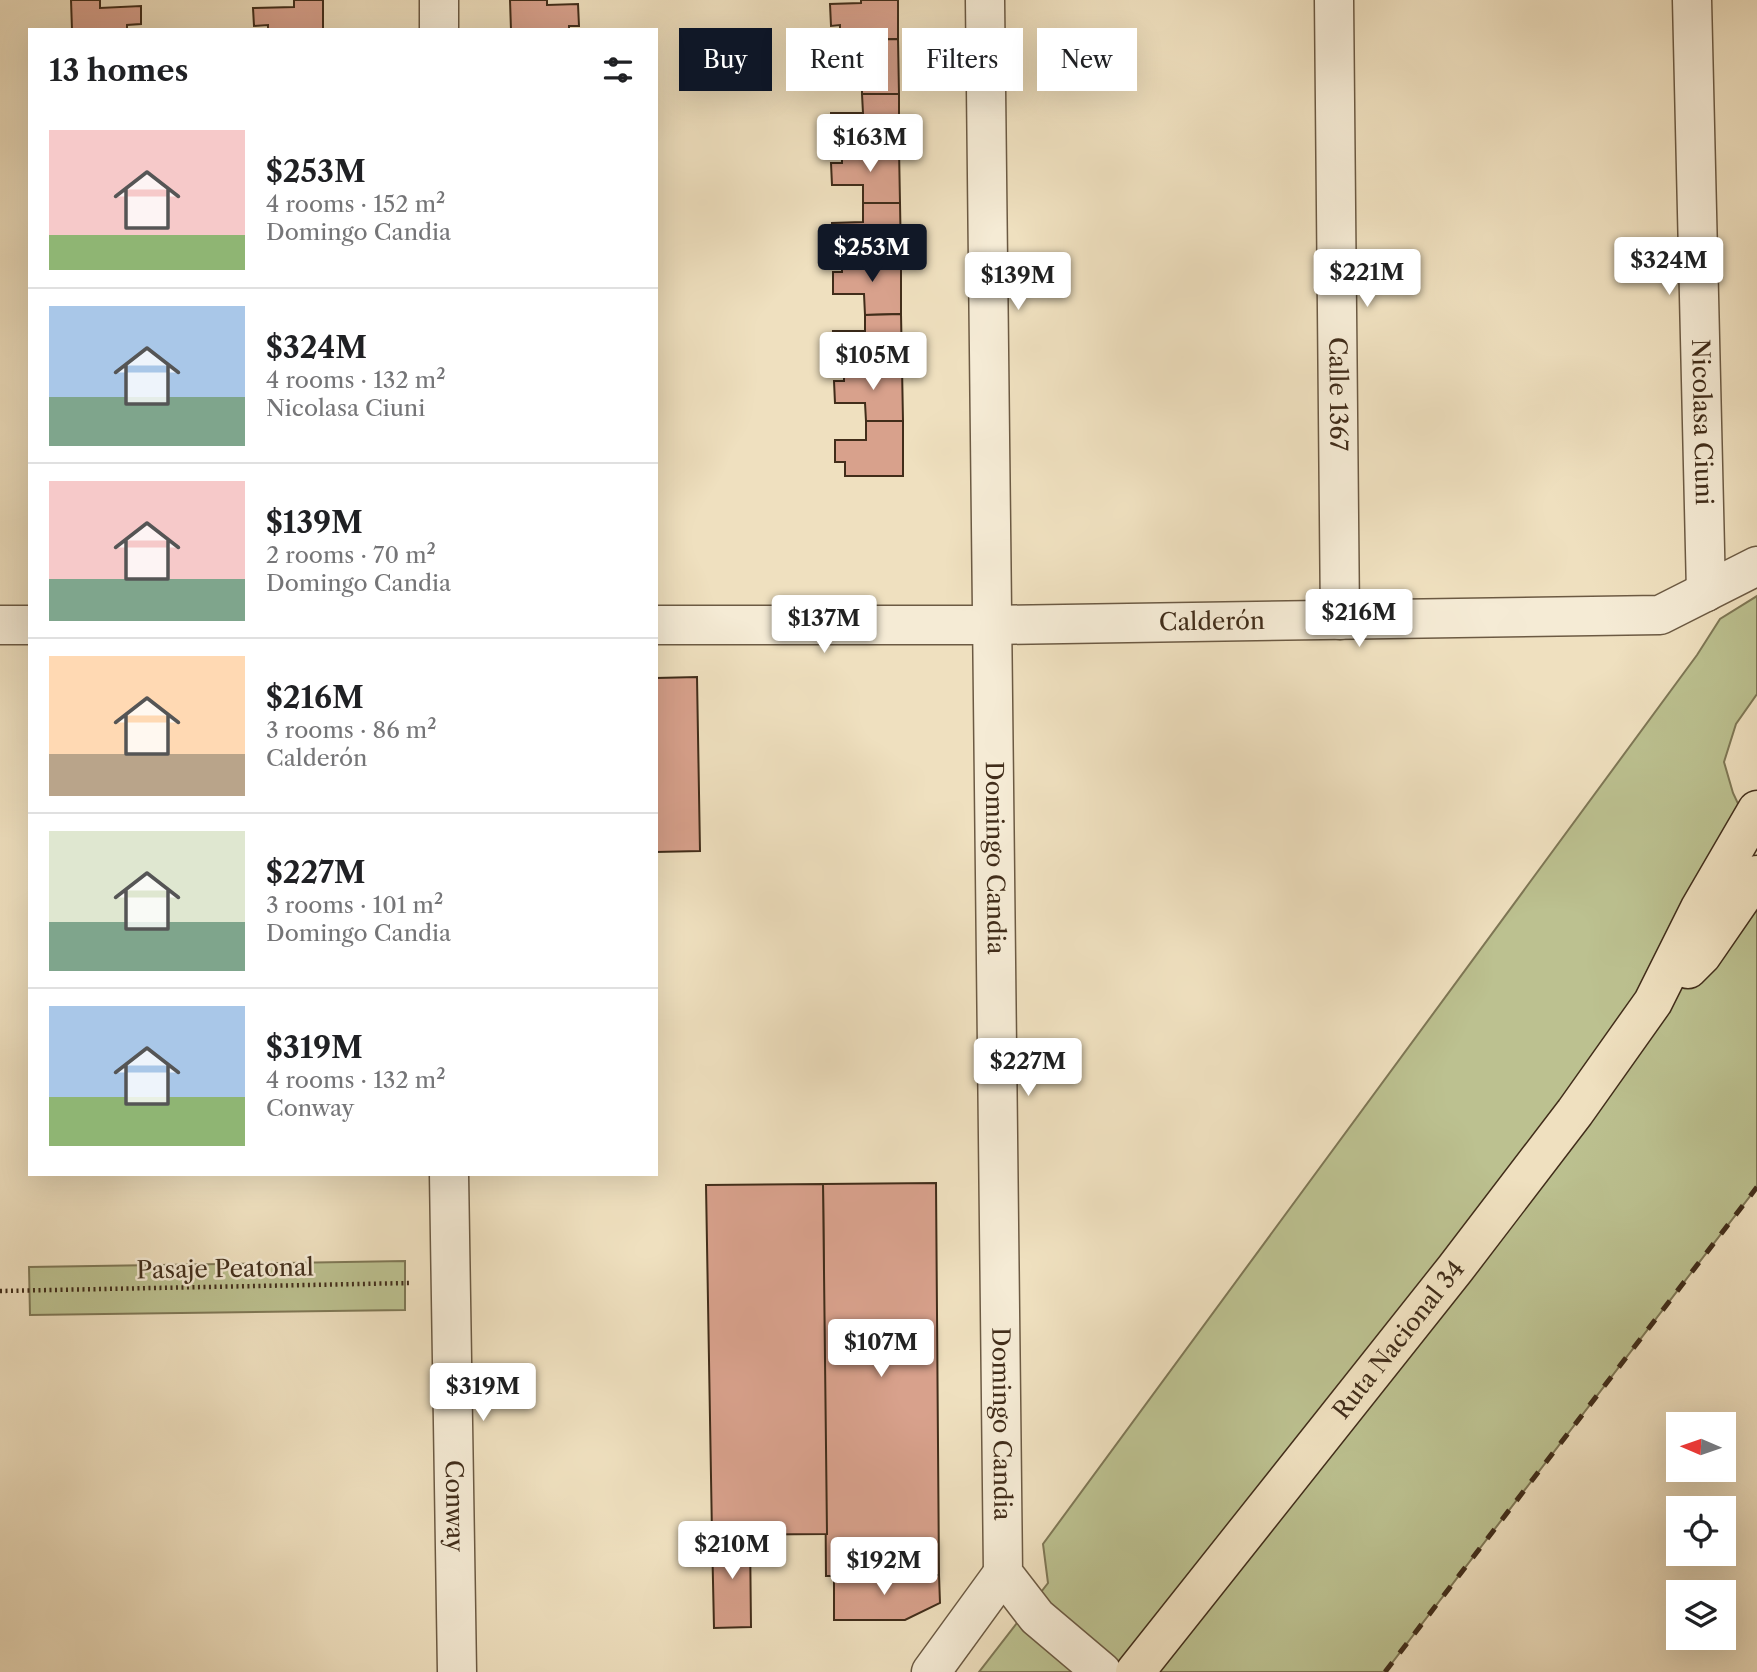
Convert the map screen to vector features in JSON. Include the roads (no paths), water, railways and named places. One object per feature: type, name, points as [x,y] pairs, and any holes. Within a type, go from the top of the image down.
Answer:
[{"type":"highway","points":[[1653,1002],[1700,908],[1757,810]]},
{"type":"highway","points":[[1653,1002],[1702,955],[1757,875]]},
{"type":"highway","name":"Ruta Nacional 34","points":[[1135,1672],[1455,1269],[1575,1112],[1653,1002]]},
{"type":"street","points":[[439,0],[439,28]]},
{"type":"street","name":"Domingo Candia","points":[[985,0],[1003,1573]]},
{"type":"street","name":"Calle 1367","points":[[1334,0],[1340,620]]},
{"type":"street","name":"Nicolasa Ciuni","points":[[1692,0],[1706,592]]},
{"type":"street","name":"Calderón","points":[[658,625],[992,625],[1660,615],[1757,566]]},
{"type":"street","points":[[0,625],[28,625]]},
{"type":"street","name":"Conway","points":[[449,1176],[457,1672]]},
{"type":"street","points":[[931,1672],[1003,1573],[1037,1617],[1102,1672]]},
{"type":"railway","points":[[1385,1672],[1757,1187]]}]
